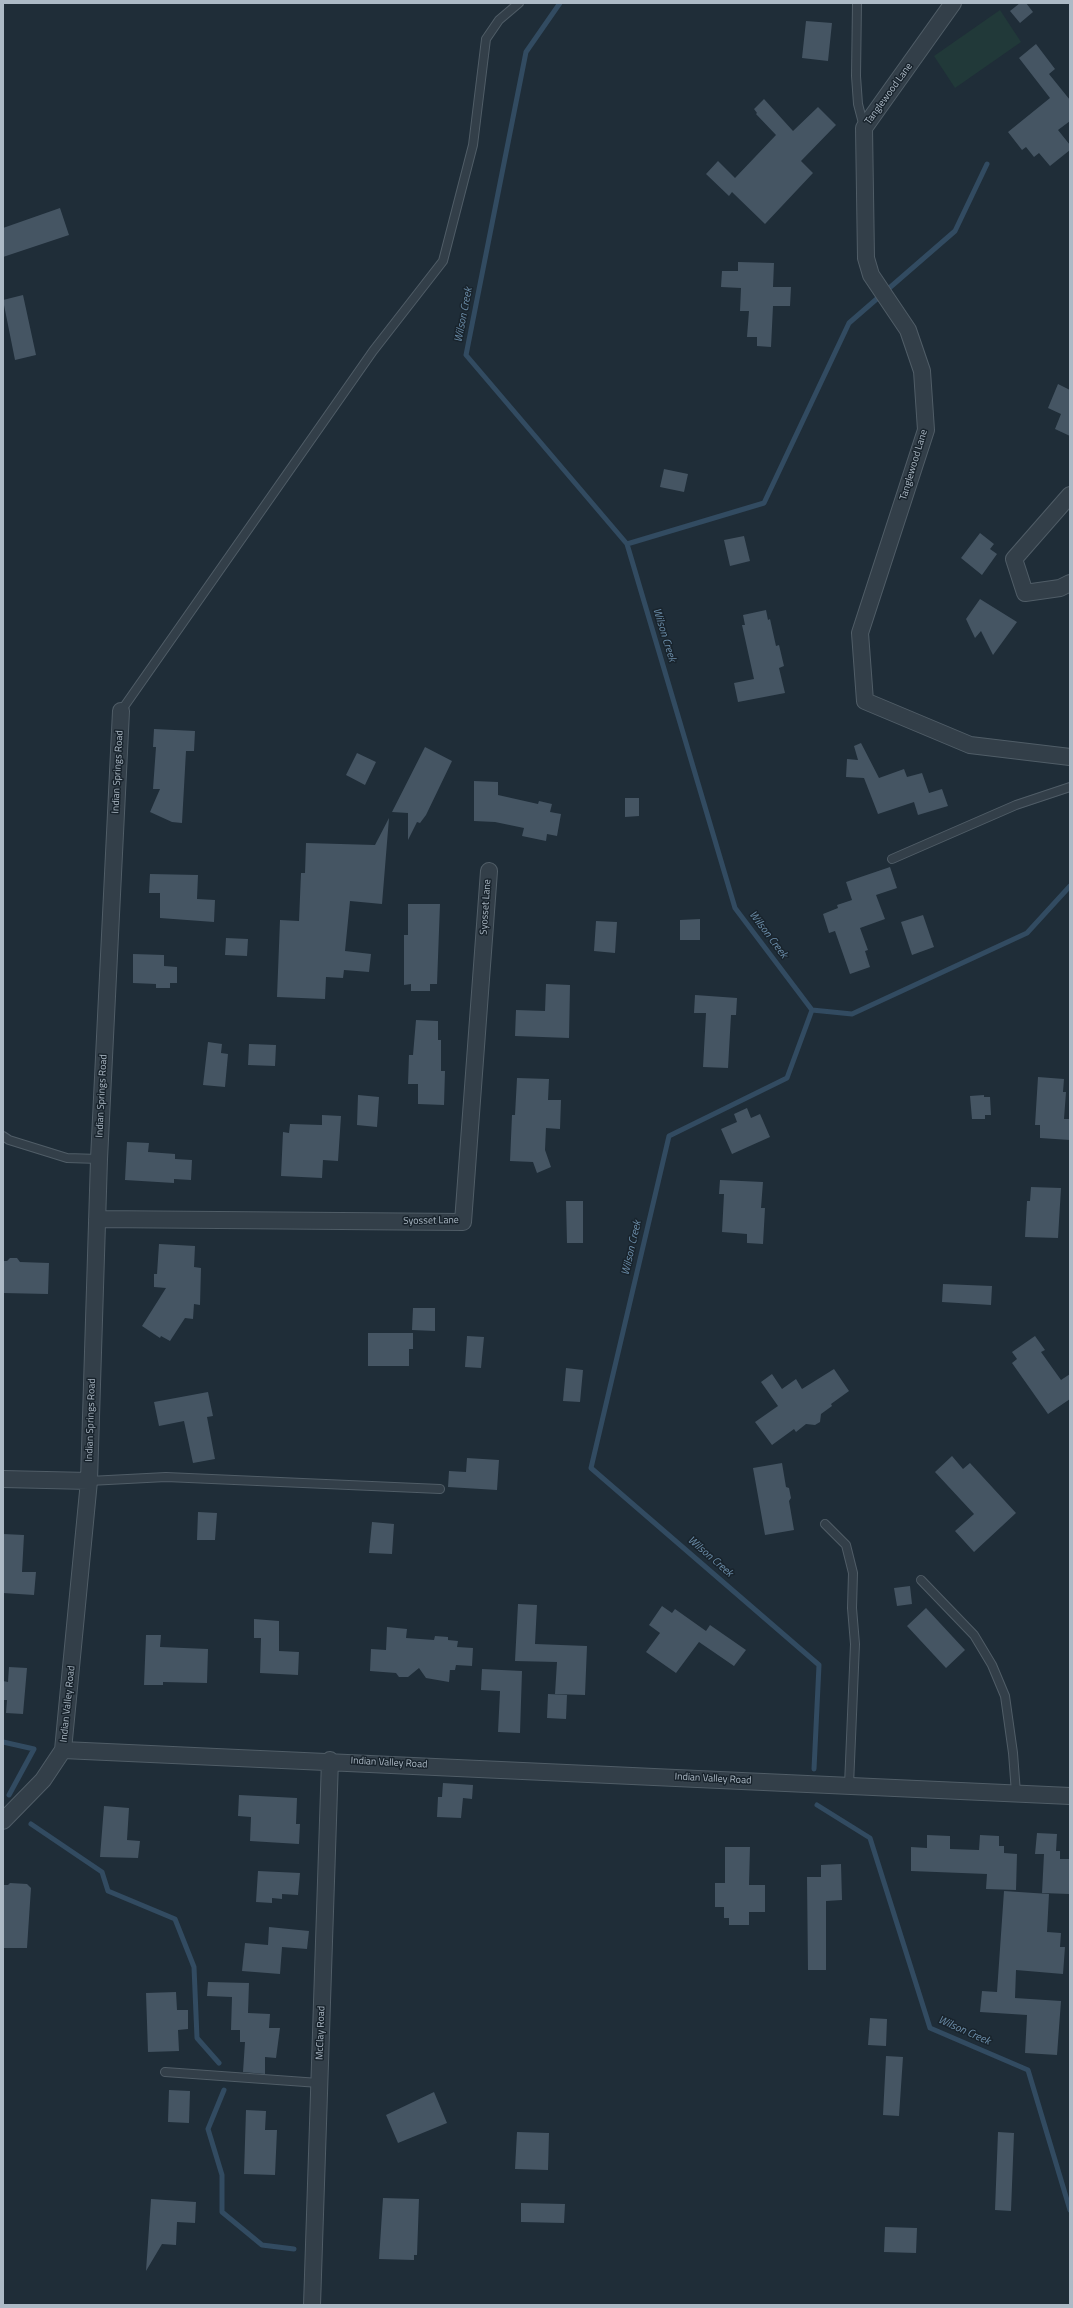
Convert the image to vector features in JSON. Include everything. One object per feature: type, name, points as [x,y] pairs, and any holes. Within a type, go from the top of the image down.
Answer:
[{"type":"street","name":"Tanglewood Lane","points":[[953,3],[864,128],[866,258],[870,275],[908,330],[922,371],[926,430],[860,633],[865,701],[970,745],[1070,757]]},
{"type":"street","points":[[1070,495],[1014,560],[1025,593],[1060,588],[1070,583]]},
{"type":"street","name":"Indian Springs Road","points":[[90,1481],[99,1159],[121,711]]},
{"type":"street","name":"Syosset Lane","points":[[97,1219],[463,1222],[489,872]]},
{"type":"street","points":[[3,1479],[90,1481]]},
{"type":"street","name":"Indian Valley Road","points":[[90,1481],[64,1750],[330,1760],[1070,1796]]},
{"type":"street","points":[[3,1821],[43,1780],[64,1750]]},
{"type":"street","name":"McClay Road","points":[[312,2305],[330,1760]]},
{"type":"lane","points":[[121,711],[373,351],[443,261],[473,145],[486,39],[499,20],[518,3]]},
{"type":"lane","points":[[857,3],[856,76],[858,104],[864,128]]},
{"type":"lane","points":[[892,859],[1016,805],[1070,787]]},
{"type":"lane","points":[[3,1136],[9,1140],[67,1158],[99,1159]]},
{"type":"lane","points":[[90,1481],[166,1477],[440,1490]]},
{"type":"lane","points":[[825,1524],[846,1545],[853,1573],[852,1608],[855,1644],[849,1785]]},
{"type":"lane","points":[[920,1580],[974,1635],[992,1665],[1005,1696],[1013,1753],[1016,1793]]},
{"type":"lane","points":[[165,2072],[319,2083]]},
{"type":"green space","points":[[1000,10],[1021,42],[955,88],[934,56]]},
{"type":"building","points":[[1020,3],[1026,3],[1033,12],[1020,23],[1010,11]]},
{"type":"building","points":[[806,21],[832,23],[828,61],[802,58]]},
{"type":"building","points":[[1036,44],[1055,69],[1049,74],[1070,100],[1070,121],[1058,130],[1070,145],[1070,150],[1050,166],[1039,153],[1034,157],[1026,147],[1022,150],[1008,132],[1050,98],[1019,58]]},
{"type":"building","points":[[764,99],[793,131],[818,107],[836,125],[801,161],[813,173],[765,224],[732,192],[729,196],[706,174],[718,161],[735,178],[776,135],[756,114],[757,113],[754,109]]},
{"type":"building","points":[[60,208],[69,235],[3,257],[3,228]]},
{"type":"building","points":[[738,262],[774,263],[773,287],[791,287],[790,306],[773,306],[771,347],[757,346],[757,337],[747,337],[749,311],[740,311],[741,288],[721,287],[722,271],[738,271]]},
{"type":"building","points":[[23,295],[36,355],[15,360],[3,300]]},
{"type":"building","points":[[1058,384],[1070,390],[1070,436],[1055,429],[1061,414],[1048,408]]},
{"type":"building","points":[[664,469],[688,474],[684,492],[660,487]]},
{"type":"building","points":[[980,533],[994,544],[990,549],[997,554],[982,575],[961,558]]},
{"type":"building","points":[[744,536],[750,561],[730,566],[724,540]]},
{"type":"building","points":[[980,599],[1017,622],[993,655],[981,631],[975,638],[966,619]]},
{"type":"building","points":[[766,610],[768,620],[770,619],[776,646],[779,645],[784,666],[779,668],[785,693],[738,702],[734,683],[754,679],[742,625],[745,625],[743,615]]},
{"type":"building","points":[[154,729],[195,731],[194,751],[186,751],[182,823],[172,822],[150,812],[160,789],[153,789],[156,747],[153,747]]},
{"type":"building","points":[[861,743],[879,778],[904,769],[907,777],[922,773],[929,793],[942,789],[948,806],[918,815],[914,802],[878,814],[864,778],[846,777],[847,759],[858,760],[854,746]]},
{"type":"building","points":[[425,747],[452,761],[426,815],[420,823],[417,822],[408,840],[408,813],[392,812]]},
{"type":"building","points":[[357,753],[376,762],[365,785],[346,775]]},
{"type":"building","points":[[474,781],[498,782],[498,795],[538,804],[539,801],[552,804],[550,812],[561,814],[557,836],[547,834],[546,841],[522,836],[524,828],[495,822],[474,821]]},
{"type":"building","points":[[625,798],[639,798],[639,816],[625,817]]},
{"type":"building","points":[[389,818],[382,904],[350,901],[345,951],[371,954],[369,972],[344,970],[343,978],[326,977],[325,999],[277,997],[280,920],[299,921],[301,873],[305,873],[306,843],[375,845]]},
{"type":"building","points":[[890,867],[897,888],[876,895],[885,919],[860,928],[868,950],[865,951],[870,967],[850,974],[835,931],[829,933],[823,914],[838,908],[837,905],[852,900],[846,882]]},
{"type":"building","points":[[150,874],[198,875],[197,899],[215,900],[214,922],[160,918],[160,893],[149,893]]},
{"type":"building","points":[[408,904],[440,904],[437,984],[430,984],[430,991],[411,991],[411,984],[404,985],[404,935],[408,935]]},
{"type":"building","points":[[923,915],[934,947],[912,955],[901,922]]},
{"type":"building","points":[[700,919],[700,940],[680,940],[680,920]]},
{"type":"building","points":[[596,921],[617,922],[615,953],[594,951]]},
{"type":"building","points":[[226,938],[248,939],[247,956],[225,955]]},
{"type":"building","points":[[133,954],[164,955],[164,966],[177,967],[177,983],[170,983],[170,988],[156,988],[156,984],[133,983]]},
{"type":"building","points":[[546,984],[570,985],[569,1038],[515,1036],[516,1010],[545,1011]]},
{"type":"building","points":[[695,995],[737,998],[736,1015],[731,1015],[728,1068],[703,1067],[706,1013],[694,1013]]},
{"type":"building","points":[[416,1020],[438,1021],[438,1040],[441,1040],[441,1071],[445,1071],[444,1105],[418,1104],[418,1084],[408,1084],[409,1055],[413,1055]]},
{"type":"building","points":[[208,1042],[222,1044],[221,1053],[228,1054],[225,1087],[203,1085]]},
{"type":"building","points":[[249,1044],[276,1045],[275,1066],[248,1065]]},
{"type":"building","points":[[1038,1077],[1064,1079],[1063,1092],[1066,1092],[1064,1119],[1070,1119],[1070,1140],[1040,1138],[1040,1125],[1035,1125]]},
{"type":"building","points":[[517,1078],[549,1079],[548,1100],[561,1100],[560,1129],[546,1128],[545,1150],[551,1167],[537,1173],[533,1162],[510,1161],[512,1115],[515,1115]]},
{"type":"building","points":[[358,1095],[379,1097],[377,1127],[357,1125]]},
{"type":"building","points":[[984,1095],[984,1097],[990,1097],[991,1115],[985,1115],[985,1119],[972,1119],[970,1096]]},
{"type":"building","points":[[747,1108],[751,1118],[760,1114],[770,1137],[732,1154],[721,1129],[737,1122],[734,1114]]},
{"type":"building","points":[[322,1115],[341,1116],[338,1161],[323,1160],[322,1178],[281,1176],[283,1132],[289,1133],[290,1124],[322,1125]]},
{"type":"building","points":[[127,1142],[149,1143],[148,1152],[175,1154],[175,1159],[192,1160],[191,1180],[174,1179],[174,1183],[125,1180]]},
{"type":"building","points":[[720,1180],[763,1182],[761,1208],[765,1208],[763,1244],[747,1243],[747,1234],[722,1232],[724,1194],[719,1194]]},
{"type":"building","points":[[1031,1187],[1061,1188],[1058,1238],[1025,1237],[1027,1201],[1030,1201]]},
{"type":"building","points":[[566,1201],[583,1201],[583,1243],[567,1243]]},
{"type":"building","points":[[159,1244],[195,1246],[194,1267],[201,1268],[200,1305],[194,1304],[193,1319],[185,1318],[170,1341],[161,1336],[160,1338],[142,1326],[166,1288],[154,1287],[154,1274],[157,1274]]},
{"type":"building","points":[[10,1258],[17,1258],[20,1262],[49,1263],[48,1294],[3,1293],[3,1261],[7,1261]]},
{"type":"building","points":[[943,1284],[992,1286],[991,1305],[942,1302]]},
{"type":"building","points":[[413,1308],[435,1308],[435,1331],[412,1330]]},
{"type":"building","points":[[368,1333],[413,1333],[413,1349],[409,1349],[409,1366],[368,1366]]},
{"type":"building","points":[[467,1336],[484,1337],[481,1368],[465,1367]]},
{"type":"building","points":[[1035,1336],[1045,1350],[1041,1352],[1061,1380],[1070,1374],[1070,1399],[1048,1414],[1012,1363],[1017,1359],[1012,1352]]},
{"type":"building","points":[[566,1368],[583,1370],[580,1402],[563,1401]]},
{"type":"building","points":[[834,1369],[849,1391],[831,1404],[832,1406],[821,1414],[820,1422],[815,1425],[806,1424],[796,1432],[794,1429],[772,1445],[755,1422],[778,1406],[761,1382],[772,1374],[782,1389],[796,1379],[802,1389]]},
{"type":"building","points":[[208,1392],[213,1416],[207,1417],[215,1459],[193,1463],[184,1421],[159,1426],[154,1402]]},
{"type":"building","points":[[952,1456],[963,1469],[970,1463],[1016,1513],[974,1552],[955,1531],[974,1514],[935,1472]]},
{"type":"building","points":[[467,1458],[499,1460],[497,1490],[448,1487],[449,1471],[466,1472]]},
{"type":"building","points":[[782,1463],[786,1487],[789,1488],[791,1498],[789,1501],[794,1530],[765,1535],[753,1468]]},
{"type":"building","points":[[198,1512],[217,1513],[215,1540],[197,1540]]},
{"type":"building","points":[[372,1522],[394,1524],[392,1554],[369,1553]]},
{"type":"building","points":[[3,1534],[24,1535],[22,1572],[36,1572],[34,1595],[3,1593]]},
{"type":"building","points":[[910,1586],[912,1604],[897,1606],[894,1588]]},
{"type":"building","points":[[518,1604],[537,1605],[535,1644],[587,1646],[585,1695],[555,1694],[557,1662],[515,1661]]},
{"type":"building","points":[[662,1606],[672,1613],[675,1609],[706,1631],[710,1625],[746,1650],[734,1666],[699,1642],[676,1673],[646,1652],[660,1633],[649,1625]]},
{"type":"building","points":[[926,1608],[965,1650],[946,1668],[907,1626]]},
{"type":"building","points":[[254,1619],[279,1621],[279,1651],[299,1652],[298,1675],[260,1673],[261,1638],[254,1638]]},
{"type":"building","points":[[387,1627],[407,1629],[406,1638],[434,1640],[435,1636],[448,1637],[448,1640],[458,1641],[457,1647],[473,1648],[472,1666],[456,1665],[455,1670],[450,1670],[449,1682],[426,1678],[419,1668],[408,1677],[399,1677],[396,1673],[370,1671],[371,1649],[386,1650]]},
{"type":"building","points":[[146,1635],[161,1635],[160,1647],[208,1649],[207,1683],[163,1682],[163,1685],[144,1685]]},
{"type":"building","points":[[9,1667],[27,1668],[23,1714],[6,1713],[7,1700],[3,1700],[3,1681],[8,1682]]},
{"type":"building","points":[[482,1669],[522,1671],[520,1733],[498,1732],[500,1691],[481,1690]]},
{"type":"building","points":[[548,1694],[567,1695],[566,1719],[547,1718]]},
{"type":"building","points":[[443,1783],[473,1785],[472,1799],[463,1798],[461,1818],[437,1817],[438,1797],[442,1797]]},
{"type":"building","points":[[239,1795],[297,1798],[296,1824],[300,1824],[299,1844],[250,1841],[251,1817],[238,1816]]},
{"type":"building","points":[[104,1806],[129,1808],[127,1840],[140,1841],[138,1858],[100,1857]]},
{"type":"building","points":[[1037,1833],[1057,1834],[1056,1851],[1060,1851],[1060,1859],[1070,1859],[1069,1894],[1042,1893],[1044,1854],[1035,1854]]},
{"type":"building","points":[[927,1835],[950,1836],[950,1849],[979,1850],[980,1835],[999,1836],[999,1846],[1004,1846],[1004,1853],[1017,1854],[1016,1890],[986,1889],[987,1874],[911,1871],[911,1847],[927,1848]]},
{"type":"building","points":[[725,1847],[750,1847],[749,1885],[765,1885],[765,1912],[749,1912],[749,1925],[729,1925],[729,1918],[724,1918],[724,1907],[715,1907],[715,1883],[725,1883]]},
{"type":"building","points":[[841,1864],[842,1900],[826,1901],[826,1970],[808,1970],[807,1877],[821,1877],[821,1865]]},
{"type":"building","points":[[258,1871],[300,1873],[298,1895],[282,1894],[282,1899],[272,1898],[272,1903],[256,1902]]},
{"type":"building","points":[[10,1883],[27,1884],[31,1888],[27,1948],[3,1948],[4,1885],[8,1885]]},
{"type":"building","points":[[1004,1891],[1049,1894],[1047,1932],[1061,1933],[1060,1947],[1065,1947],[1063,1974],[1016,1970],[1015,1998],[1061,2001],[1057,2055],[1025,2053],[1027,2015],[980,2012],[982,1991],[997,1992]]},
{"type":"building","points":[[269,1927],[309,1931],[307,1949],[282,1947],[280,1974],[242,1971],[245,1943],[268,1945]]},
{"type":"building","points":[[208,1982],[249,1983],[248,2013],[270,2014],[269,2028],[280,2028],[276,2058],[265,2057],[265,2074],[243,2072],[245,2042],[240,2042],[240,2030],[231,2030],[232,1997],[207,1996]]},
{"type":"building","points":[[176,1992],[177,2010],[188,2010],[188,2029],[178,2030],[179,2051],[148,2052],[146,1993]]},
{"type":"building","points":[[870,2018],[887,2019],[886,2046],[868,2045]]},
{"type":"building","points":[[886,2056],[903,2057],[899,2116],[883,2115]]},
{"type":"building","points":[[169,2090],[190,2091],[189,2123],[168,2122]]},
{"type":"building","points":[[434,2092],[447,2123],[398,2143],[386,2115]]},
{"type":"building","points":[[246,2110],[266,2111],[265,2130],[277,2130],[275,2175],[244,2174]]},
{"type":"building","points":[[517,2132],[549,2133],[548,2170],[515,2169]]},
{"type":"building","points":[[998,2132],[1014,2133],[1011,2211],[995,2210]]},
{"type":"building","points":[[383,2198],[419,2199],[417,2255],[414,2255],[414,2260],[379,2259]]},
{"type":"building","points":[[151,2199],[196,2202],[195,2223],[177,2222],[176,2245],[162,2244],[146,2271]]},
{"type":"building","points":[[521,2203],[565,2204],[564,2223],[521,2222]]},
{"type":"building","points":[[885,2227],[917,2228],[916,2253],[884,2252]]},
{"type":"waterway","name":"Wilson Creek","points":[[560,3],[526,52],[466,355],[627,544],[735,908],[812,1010],[787,1078],[669,1136],[591,1468],[819,1665],[814,1769]]},
{"type":"waterway","points":[[627,544],[764,503],[849,323],[955,231],[987,164]]},
{"type":"waterway","points":[[812,1010],[852,1014],[1027,933],[1070,886]]},
{"type":"waterway","points":[[3,1742],[34,1749],[9,1795]]},
{"type":"waterway","name":"Wilson Creek","points":[[817,1805],[870,1838],[930,2028],[1028,2070],[1070,2210]]},
{"type":"waterway","points":[[31,1824],[102,1872],[108,1891],[175,1919],[194,1967],[197,2038],[219,2063]]},
{"type":"waterway","points":[[224,2090],[208,2129],[222,2175],[222,2212],[262,2245],[294,2249]]}]
